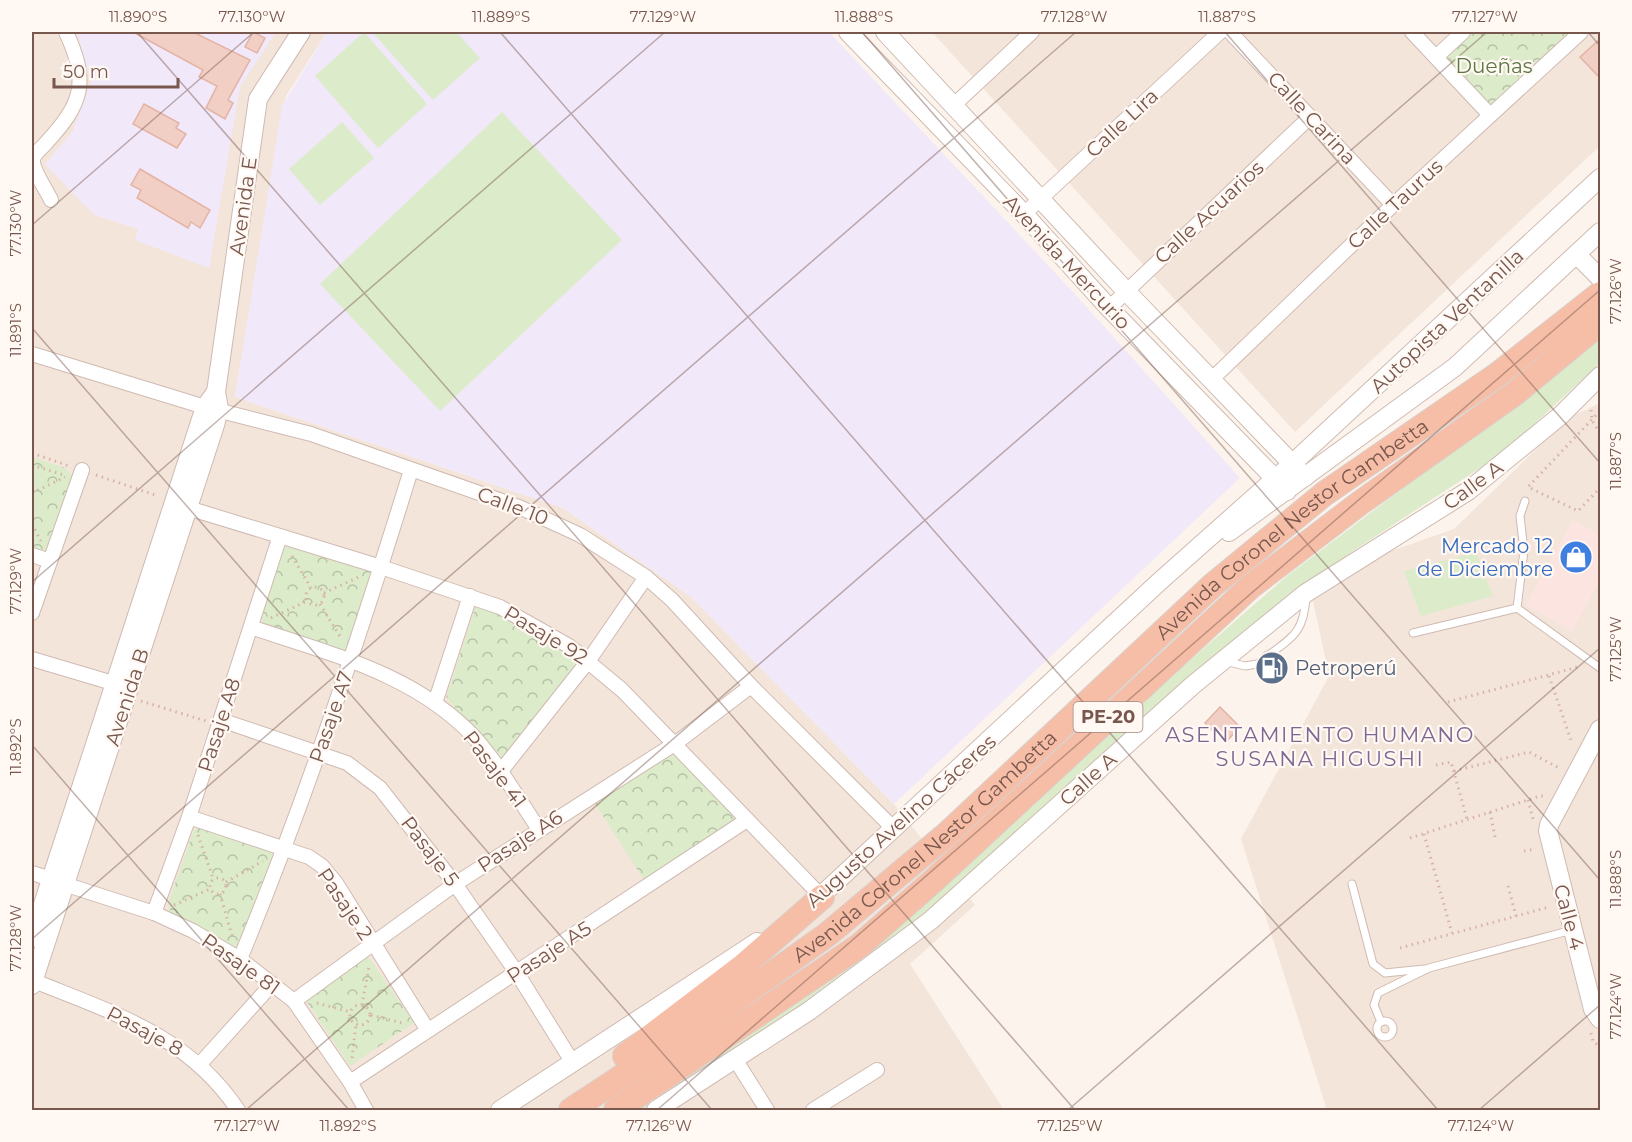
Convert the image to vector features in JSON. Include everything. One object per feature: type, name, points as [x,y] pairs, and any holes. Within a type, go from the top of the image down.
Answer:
[{"type":"highway","name":"Avenida Coronel Nestor Gambetta","points":[[571,1110],[693,1030],[828,933],[946,834],[1213,585],[1324,494],[1507,368],[1598,281]]},
{"type":"highway","name":"Avenida Coronel Nestor Gambetta","points":[[616,1110],[859,946],[933,881],[1250,587],[1360,503],[1514,394],[1600,323]]},
{"type":"highway","points":[[555,1110],[573,1094],[658,1033],[742,966],[822,897]]},
{"type":"street","points":[[51,200],[33,163],[34,156],[63,124],[75,101],[81,79],[66,32]]},
{"type":"street","name":"Avenida E","points":[[214,403],[258,99],[301,32]]},
{"type":"street","name":"Avenida Mercurio","points":[[848,32],[1024,214],[1109,308],[1281,484]]},
{"type":"street","name":"Avenida Mercurio","points":[[885,32],[955,104],[1126,291],[1299,470]]},
{"type":"street","points":[[955,104],[1032,32]]},
{"type":"street","name":"Calle Lira","points":[[1024,214],[1220,32]]},
{"type":"street","name":"Calle Carina","points":[[1230,32],[1393,205]]},
{"type":"street","points":[[1412,32],[1490,115]]},
{"type":"street","points":[[1436,57],[1463,32]]},
{"type":"street","name":"Calle Taurus","points":[[1212,379],[1393,205],[1581,32]]},
{"type":"street","points":[[892,78],[912,60]]},
{"type":"street","name":"Calle Acuarios","points":[[1109,308],[1310,117]]},
{"type":"street","name":"Autopista Ventanilla","points":[[1299,470],[1600,178]]},
{"type":"street","name":"Autopista Ventanilla","points":[[1299,470],[1455,367],[1577,255],[1598,241]]},
{"type":"street","points":[[1577,255],[1598,281]]},
{"type":"street","name":"Calle 10","points":[[32,354],[214,403],[311,434],[549,519],[621,559],[672,600],[751,686],[894,829]]},
{"type":"street","name":"Calle A","points":[[656,1110],[809,1011],[930,921],[1223,661],[1306,593],[1468,491],[1570,406],[1600,376]]},
{"type":"street","name":"Avenida B","points":[[32,938],[57,882],[188,508],[214,403]]},
{"type":"street","name":"Avenida B","points":[[124,690],[214,403]]},
{"type":"street","points":[[1570,406],[1596,403]]},
{"type":"street","points":[[32,613],[82,470]]},
{"type":"street","name":"Pasaje A7","points":[[238,953],[285,849],[350,661],[411,470]]},
{"type":"street","name":"Augusto Avelino Cáceres","points":[[500,1110],[822,897],[1159,582],[1299,470]]},
{"type":"street","name":"Pasaje 92","points":[[188,508],[470,596],[535,624],[589,660],[676,743],[822,897]]},
{"type":"street","name":"Pasaje A8","points":[[154,913],[189,818],[280,536]]},
{"type":"street","points":[[35,550],[50,561]]},
{"type":"street","points":[[501,771],[589,660],[646,577]]},
{"type":"street","points":[[435,703],[470,596]]},
{"type":"street","name":"Pasaje 41","points":[[251,627],[390,676],[435,703],[476,739],[501,771],[538,828]]},
{"type":"street","points":[[32,659],[124,690]]},
{"type":"street","name":"Pasaje A6","points":[[294,1001],[455,884],[538,828],[676,743],[751,686]]},
{"type":"street","name":"Pasaje 5","points":[[220,723],[347,763],[380,788],[455,884],[517,973],[573,1063]]},
{"type":"street","name":"Calle 4","points":[[1597,1014],[1548,838],[1549,825],[1600,729]]},
{"type":"street","name":"Pasaje 2","points":[[189,818],[309,857],[322,866],[427,1029]]},
{"type":"street","name":"Pasaje A5","points":[[350,1082],[747,819]]},
{"type":"street","name":"Pasaje 81","points":[[32,873],[154,913],[238,953],[294,1001],[350,1082],[366,1110]]},
{"type":"street","name":"Avenida B","points":[[32,981],[57,882]]},
{"type":"street","name":"Pasaje 8","points":[[32,981],[116,1014],[166,1040],[200,1064],[231,1108]]},
{"type":"street","points":[[200,1064],[272,984]]},
{"type":"street","points":[[735,1059],[767,1110]]},
{"type":"street","points":[[813,1110],[878,1070]]},
{"type":"lane","points":[[1517,608],[1524,551],[1520,516],[1525,501]]},
{"type":"lane","points":[[1270,654],[1295,636],[1302,624],[1306,593]]},
{"type":"lane","points":[[1413,633],[1517,608],[1600,668]]},
{"type":"lane","points":[[1223,661],[1245,666],[1257,664]]},
{"type":"lane","points":[[1352,884],[1373,964],[1385,973],[1429,968],[1572,930]]},
{"type":"lane","points":[[1381,1022],[1374,1005],[1378,993],[1429,968]]},
{"type":"path","points":[[1596,403],[1592,420],[1600,434]]},
{"type":"path","points":[[1600,411],[1528,487],[1578,511],[1600,488]]},
{"type":"path","points":[[32,465],[67,476]]},
{"type":"path","points":[[64,486],[67,476]]},
{"type":"path","points":[[32,494],[67,476]]},
{"type":"path","points":[[32,524],[44,548]]},
{"type":"path","points":[[44,548],[47,538]]},
{"type":"path","points":[[35,550],[44,548]]},
{"type":"path","points":[[290,552],[300,555]]},
{"type":"path","points":[[286,563],[290,552]]},
{"type":"path","points":[[290,552],[311,588]]},
{"type":"path","points":[[355,570],[366,573]]},
{"type":"path","points":[[324,593],[366,573]]},
{"type":"path","points":[[362,585],[366,573]]},
{"type":"path","points":[[319,587],[324,593],[325,599],[320,604],[311,605],[307,600],[307,591],[311,588],[319,587]]},
{"type":"path","points":[[270,618],[307,600]]},
{"type":"path","points":[[320,604],[343,642]]},
{"type":"path","points":[[270,618],[273,607]]},
{"type":"path","points":[[270,618],[280,621]]},
{"type":"path","points":[[343,642],[347,630]]},
{"type":"path","points":[[333,638],[343,642]]},
{"type":"path","points":[[1448,702],[1584,666]]},
{"type":"path","points":[[1549,675],[1575,750]]},
{"type":"path","points":[[124,690],[220,723]]},
{"type":"path","points":[[1454,771],[1529,752],[1556,768],[1564,768]]},
{"type":"path","points":[[1436,765],[1451,762],[1467,819]]},
{"type":"path","points":[[1410,838],[1540,796],[1550,797]]},
{"type":"path","points":[[1490,812],[1495,837]]},
{"type":"path","points":[[191,842],[198,830],[213,879],[210,890]]},
{"type":"path","points":[[1424,834],[1452,933]]},
{"type":"path","points":[[1524,851],[1541,848]]},
{"type":"path","points":[[226,882],[271,856]]},
{"type":"path","points":[[213,879],[223,879],[226,882]]},
{"type":"path","points":[[220,894],[226,890],[226,882]]},
{"type":"path","points":[[1508,886],[1516,916]]},
{"type":"path","points":[[170,901],[171,909],[210,890],[220,894]]},
{"type":"path","points":[[220,894],[238,953]]},
{"type":"path","points":[[1400,948],[1553,906]]},
{"type":"path","points":[[362,1005],[368,967]]},
{"type":"path","points":[[320,1012],[314,1000],[350,1012]]},
{"type":"path","points":[[346,1050],[354,1060],[356,1024],[350,1017],[350,1012],[355,1006],[362,1005],[370,1010],[371,1015],[366,1024],[356,1024]]},
{"type":"path","points":[[371,1015],[407,1023],[398,1032]]},
{"type":"shaded area","points":[[32,32],[327,32],[286,96],[235,397],[563,508],[691,597],[894,804],[975,905],[910,964],[1004,1110],[32,1110]]},
{"type":"shaded area","points":[[77,32],[276,32],[240,87],[209,268],[135,240],[138,229],[94,215],[45,164],[73,131],[91,81]]},
{"type":"shaded area","points":[[327,32],[829,32],[1075,294],[1240,478],[894,804],[691,597],[563,508],[235,397],[282,106]]},
{"type":"shaded area","points":[[932,32],[1600,32],[1600,146],[1295,432]]},
{"type":"shaded area","points":[[1600,403],[1600,1110],[1327,1110],[1241,839],[1329,676],[1313,601],[1388,552],[1454,529],[1568,418]]},
{"type":"shaded area","name":"Mercado 12 de Diciembre","points":[[1573,520],[1600,535],[1600,580],[1572,631],[1526,605]]},
{"type":"green space","points":[[364,32],[427,104],[378,148],[315,76]]},
{"type":"green space","points":[[372,32],[456,32],[480,58],[433,100]]},
{"type":"green space","name":"Dueñas","points":[[1463,32],[1581,32],[1490,115],[1440,53]]},
{"type":"green space","points":[[502,112],[622,240],[440,411],[320,284]]},
{"type":"green space","points":[[342,122],[374,158],[320,205],[289,169]]},
{"type":"green space","points":[[1600,339],[1600,363],[1503,453],[1353,551],[1218,653],[931,910],[798,1010],[644,1110],[634,1110],[733,1047],[856,959],[1007,830],[1156,690],[1287,576]]},
{"type":"green space","points":[[32,457],[65,468],[74,477],[51,551],[43,556],[32,552]]},
{"type":"green space","points":[[292,544],[372,571],[372,580],[346,652],[265,626],[261,617],[283,548]]},
{"type":"green space","points":[[1476,552],[1493,596],[1421,616],[1404,571]]},
{"type":"green space","points":[[482,603],[581,660],[504,760],[446,698],[475,608]]},
{"type":"green space","points":[[677,750],[740,817],[644,880],[594,802]]},
{"type":"green space","points":[[200,827],[270,851],[274,857],[240,946],[234,949],[170,912],[169,901],[194,829]]},
{"type":"green space","points":[[368,956],[414,1023],[350,1066],[305,999]]},
{"type":"building","points":[[133,32],[193,32],[250,60],[228,100],[233,103],[225,119],[206,108],[217,86],[199,77],[203,70]]},
{"type":"building","points":[[253,32],[265,38],[257,53],[245,47]]},
{"type":"building","points":[[1600,39],[1600,78],[1580,57]]},
{"type":"building","points":[[144,104],[179,123],[176,128],[186,134],[177,148],[133,124]]},
{"type":"building","points":[[140,169],[210,210],[200,228],[191,222],[188,228],[137,198],[141,190],[131,185]]},
{"type":"building","name":"Petroperú","points":[[1265,652],[1266,658],[1274,658],[1287,673],[1276,683],[1261,668],[1262,663],[1258,659]]},
{"type":"building","points":[[1220,707],[1240,727],[1225,743],[1205,723]]},
{"type":"place","name":"Mercado 12 de Diciembre","points":[[1576,557]]},
{"type":"place","name":"Petroperú","points":[[1272,668]]},
{"type":"district","name":"ASENTAMIENTO HUMANO SUSANA HIGUSHI","points":[[1320,747]]}]
